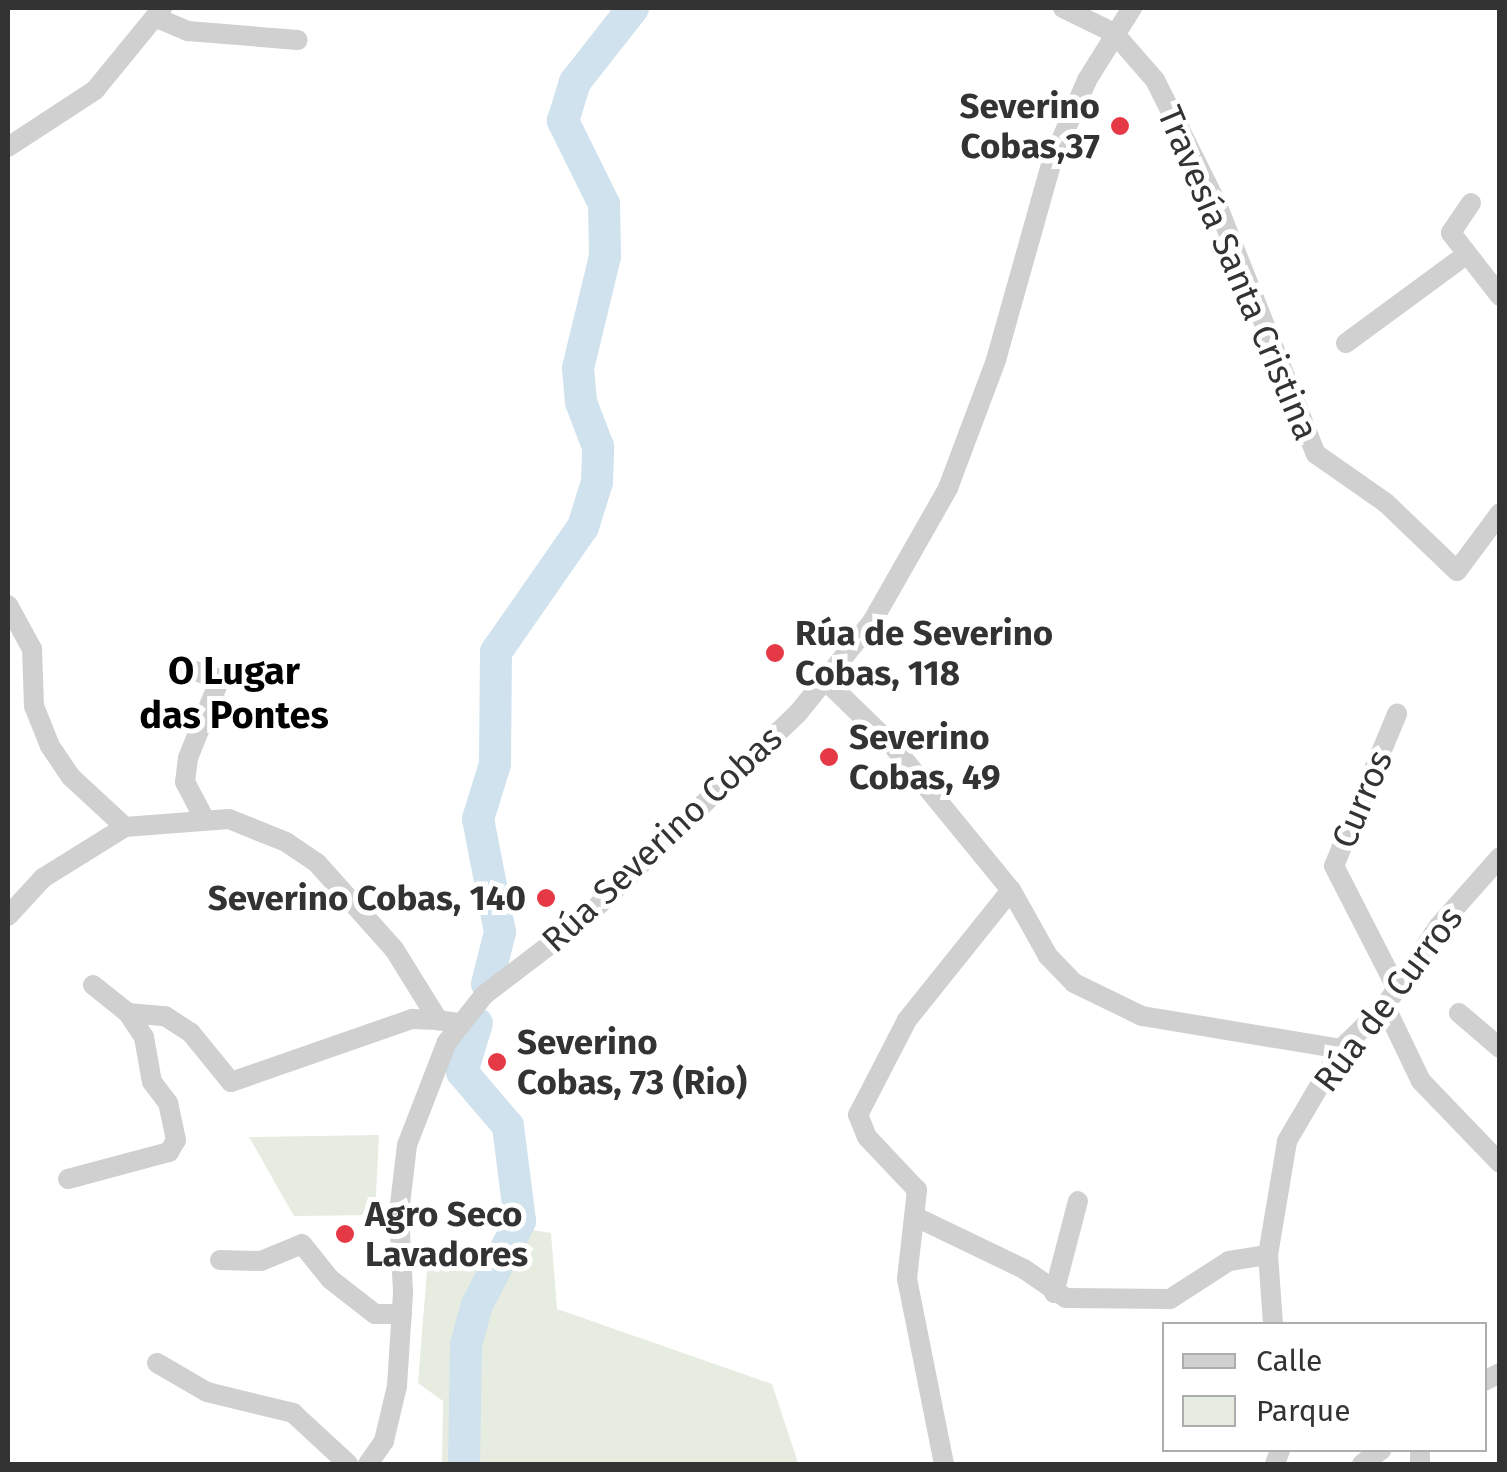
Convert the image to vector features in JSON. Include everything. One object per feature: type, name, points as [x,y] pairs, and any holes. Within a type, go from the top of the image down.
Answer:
[{"type":"street","points":[[1063,8],[1114,33]]},
{"type":"street","name":"Rúa Severino Cobas","points":[[368,1464],[391,1414],[402,1314],[399,1213],[407,1145],[449,1021],[614,891],[826,681],[872,622],[948,488],[996,360],[1052,160],[1114,33],[1132,8]]},
{"type":"street","points":[[8,170],[12,146],[95,90],[160,13],[188,31],[298,40]]},
{"type":"street","name":"Travesía Santa Cristina","points":[[1114,33],[1154,80],[1216,202],[1316,454],[1386,503],[1457,571],[1500,514]]},
{"type":"street","points":[[1471,203],[1450,234],[1500,296]]},
{"type":"street","points":[[1346,343],[1467,254]]},
{"type":"street","points":[[8,606],[32,649],[34,706],[50,746],[71,777],[124,828]]},
{"type":"street","points":[[190,669],[220,679],[188,758],[185,782],[204,818]]},
{"type":"street","points":[[826,681],[884,736],[1011,890],[1056,966],[1111,1004],[1142,1016],[1341,1049]]},
{"type":"street","name":"Curros","points":[[1398,714],[1334,866],[1391,998],[1420,1081],[1500,1164]]},
{"type":"street","points":[[8,916],[43,878],[124,828],[204,818],[252,825],[317,863],[394,948],[449,1021]]},
{"type":"street","name":"Rúa de Curros","points":[[1274,1322],[1268,1255],[1287,1141],[1341,1049],[1391,998],[1439,926],[1500,857]]},
{"type":"street","points":[[944,1464],[908,1279],[918,1218],[912,1179],[867,1138],[858,1115],[907,1020],[1011,890]]},
{"type":"street","points":[[68,1179],[168,1152],[176,1140],[168,1103],[152,1082],[144,1037],[128,1014],[93,985]]},
{"type":"street","points":[[1459,1013],[1500,1048]]},
{"type":"street","points":[[128,1014],[165,1016],[190,1032],[231,1082],[412,1019],[449,1021]]},
{"type":"street","points":[[1054,1294],[1078,1201]]},
{"type":"street","points":[[918,1218],[1024,1269],[1054,1294],[1170,1299],[1229,1261],[1268,1255]]},
{"type":"street","points":[[220,1260],[261,1261],[302,1244],[330,1278],[375,1314],[402,1314]]},
{"type":"street","points":[[156,1363],[207,1392],[293,1413],[348,1464]]},
{"type":"green space","points":[[379,1135],[375,1215],[294,1216],[249,1137]]},
{"type":"green space","points":[[502,1225],[551,1233],[557,1309],[772,1384],[798,1463],[442,1464],[443,1401],[418,1383],[428,1258],[488,1262]]},
{"type":"waterway","points":[[487,984],[500,932],[478,819],[495,764],[496,652],[583,527],[597,482],[598,447],[581,402],[578,368],[605,256],[604,204],[563,121],[575,82],[633,8]]},
{"type":"waterway","points":[[464,1464],[466,1345],[476,1307],[520,1221],[508,1126],[462,1072],[477,1023]]},
{"type":"place","name":"Severino Cobas,37","points":[[1120,126]]},
{"type":"place","name":"Rúa de Severino Cobas, 118","points":[[775,653]]},
{"type":"place","name":"Severino Cobas, 49","points":[[829,757]]},
{"type":"place","name":"Severino Cobas, 140","points":[[546,898]]},
{"type":"place","name":"Severino Cobas, 73 (Rio)","points":[[497,1062]]},
{"type":"place","name":"Agro Seco Lavadores","points":[[345,1234]]},
{"type":"district","name":"O Lugar das Pontes","points":[[234,694]]}]
